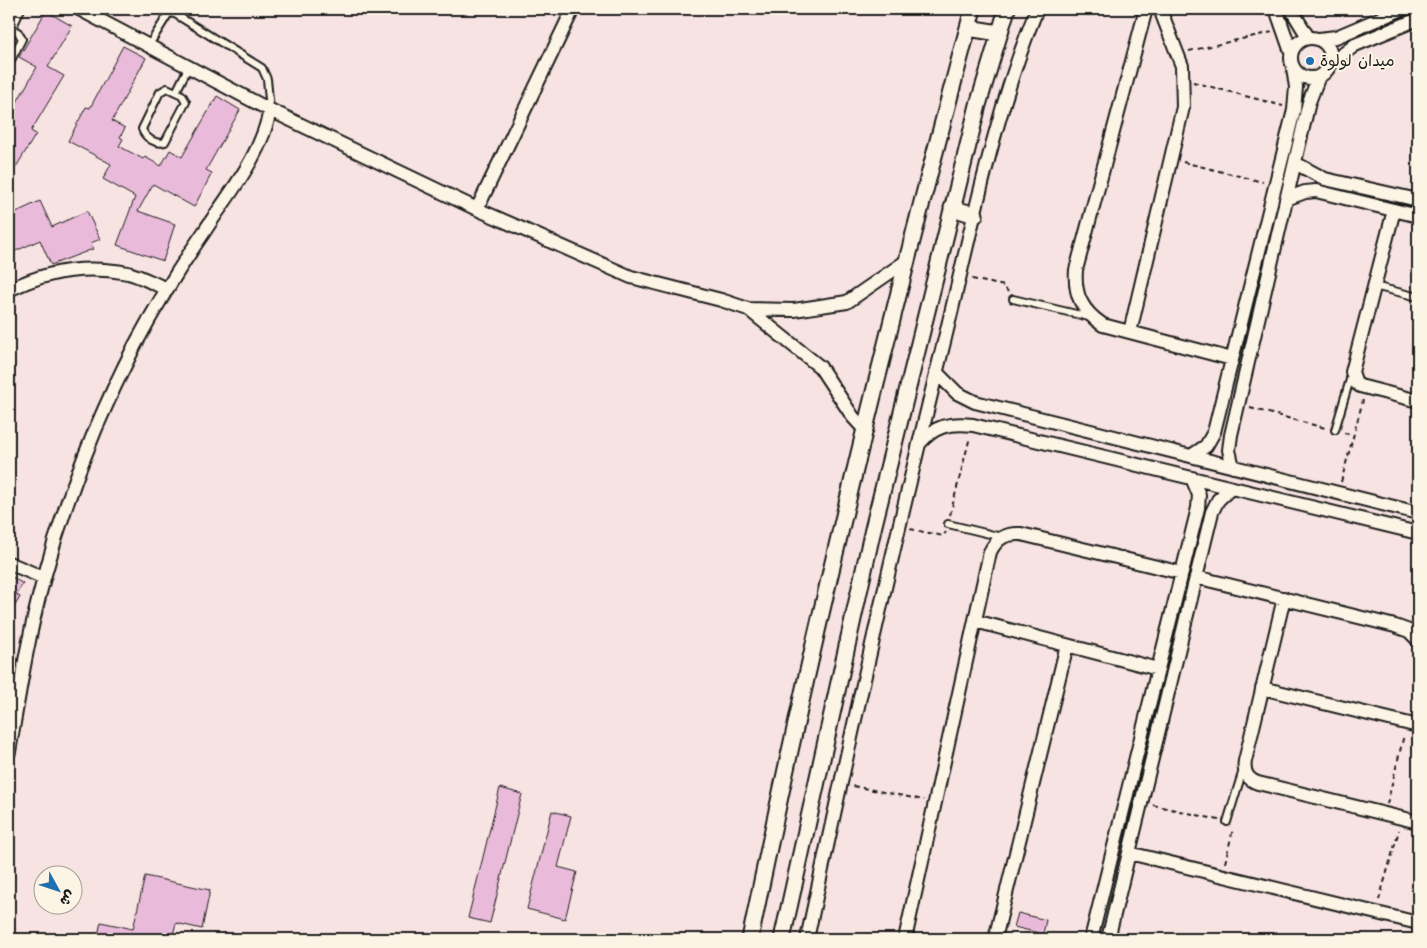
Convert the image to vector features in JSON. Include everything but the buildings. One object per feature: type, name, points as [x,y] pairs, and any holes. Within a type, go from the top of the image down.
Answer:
[{"type":"street","points":[[79,9],[270,110],[477,209],[631,277],[721,300],[748,309],[794,310],[847,302],[905,262]]},
{"type":"street","points":[[477,209],[573,9]]},
{"type":"street","points":[[750,939],[772,831],[864,429],[905,262],[973,9]]},
{"type":"street","points":[[782,939],[873,529],[952,208],[1007,9]]},
{"type":"street","points":[[807,939],[898,526],[936,372],[1000,116],[1021,48],[1037,9]]},
{"type":"street","points":[[1146,9],[1076,270],[1077,296],[1083,308],[1092,318],[1103,325],[1232,359]]},
{"type":"street","points":[[1130,332],[1183,107],[1184,79],[1178,54],[1160,9]]},
{"type":"street","points":[[1191,456],[1206,446],[1211,439],[1294,110],[1296,87],[1294,68],[1284,29],[1276,9]]},
{"type":"street","points":[[1291,9],[1314,38],[1325,42],[1331,52],[1330,64]]},
{"type":"street","points":[[1291,52],[1298,42],[1314,38],[1336,37],[1402,9]]},
{"type":"street","points":[[1233,466],[1230,457],[1230,442],[1238,405],[1309,102],[1319,76],[1330,64],[1355,45],[1418,19]]},
{"type":"street","points":[[968,28],[999,33]]},
{"type":"street","points":[[1294,68],[1302,76],[1319,76]]},
{"type":"street","points":[[9,752],[23,666],[44,578],[62,518],[98,426],[136,344],[167,289],[256,155],[267,125],[270,110]]},
{"type":"street","points":[[1295,164],[1326,180],[1418,200]]},
{"type":"street","points":[[1286,199],[1305,192],[1316,192],[1418,216]]},
{"type":"street","points":[[952,208],[975,215]]},
{"type":"street","points":[[1394,210],[1352,372],[1356,383],[1366,388],[1418,401]]},
{"type":"street","points":[[9,290],[48,274],[88,268],[129,274],[167,289]]},
{"type":"street","points":[[748,309],[820,367],[853,417],[864,429]]},
{"type":"street","points":[[936,372],[957,393],[975,402],[1418,513]]},
{"type":"street","points":[[919,444],[926,436],[946,425],[957,423],[973,425],[1418,532]]},
{"type":"street","points":[[1091,939],[1198,508],[1198,488],[1192,478]]},
{"type":"street","points":[[1108,939],[1212,512],[1218,500],[1231,488]]},
{"type":"street","points":[[1198,508],[1212,512]]},
{"type":"street","points":[[905,939],[990,552],[1002,537],[1011,533],[1021,534],[1182,573]]},
{"type":"street","points":[[9,563],[44,578]]},
{"type":"street","points":[[1196,577],[1396,626],[1415,635]]},
{"type":"street","points":[[1284,598],[1244,767],[1248,778],[1258,784],[1418,822]]},
{"type":"street","points":[[975,621],[1158,669]]},
{"type":"street","points":[[995,939],[1066,645]]},
{"type":"street","points":[[1262,688],[1413,725]]},
{"type":"street","points":[[1129,853],[1418,923]]},
{"type":"lane","points":[[9,64],[22,39],[21,35],[10,28],[21,9]]},
{"type":"lane","points":[[149,45],[165,17],[169,13],[174,14],[262,68],[267,79],[270,110]]},
{"type":"lane","points":[[176,92],[189,66]]},
{"type":"lane","points":[[167,88],[176,92],[185,98],[186,102],[165,142],[157,143],[143,134],[143,124],[163,89],[167,88]]},
{"type":"lane","points":[[1374,286],[1418,297]]},
{"type":"lane","points":[[1013,298],[1092,318]]},
{"type":"lane","points":[[1335,430],[1352,372]]},
{"type":"lane","points":[[948,524],[1002,537]]},
{"type":"lane","points":[[1228,822],[1244,767]]},
{"type":"path","points":[[1178,54],[1284,29]]},
{"type":"path","points":[[1184,79],[1294,110]]},
{"type":"path","points":[[1171,159],[1275,185]]},
{"type":"path","points":[[960,276],[1004,286],[1013,298]]},
{"type":"path","points":[[1338,493],[1366,388]]},
{"type":"path","points":[[1238,405],[1354,435]]},
{"type":"path","points":[[898,526],[944,536],[973,425]]},
{"type":"path","points":[[1384,814],[1413,725]]},
{"type":"path","points":[[840,783],[935,802]]},
{"type":"path","points":[[1141,802],[1228,822],[1234,827],[1222,875]]},
{"type":"path","points":[[1376,913],[1402,818]]},
{"type":"place","name":"ميدان لولوة","points":[[1310,61]]}]
